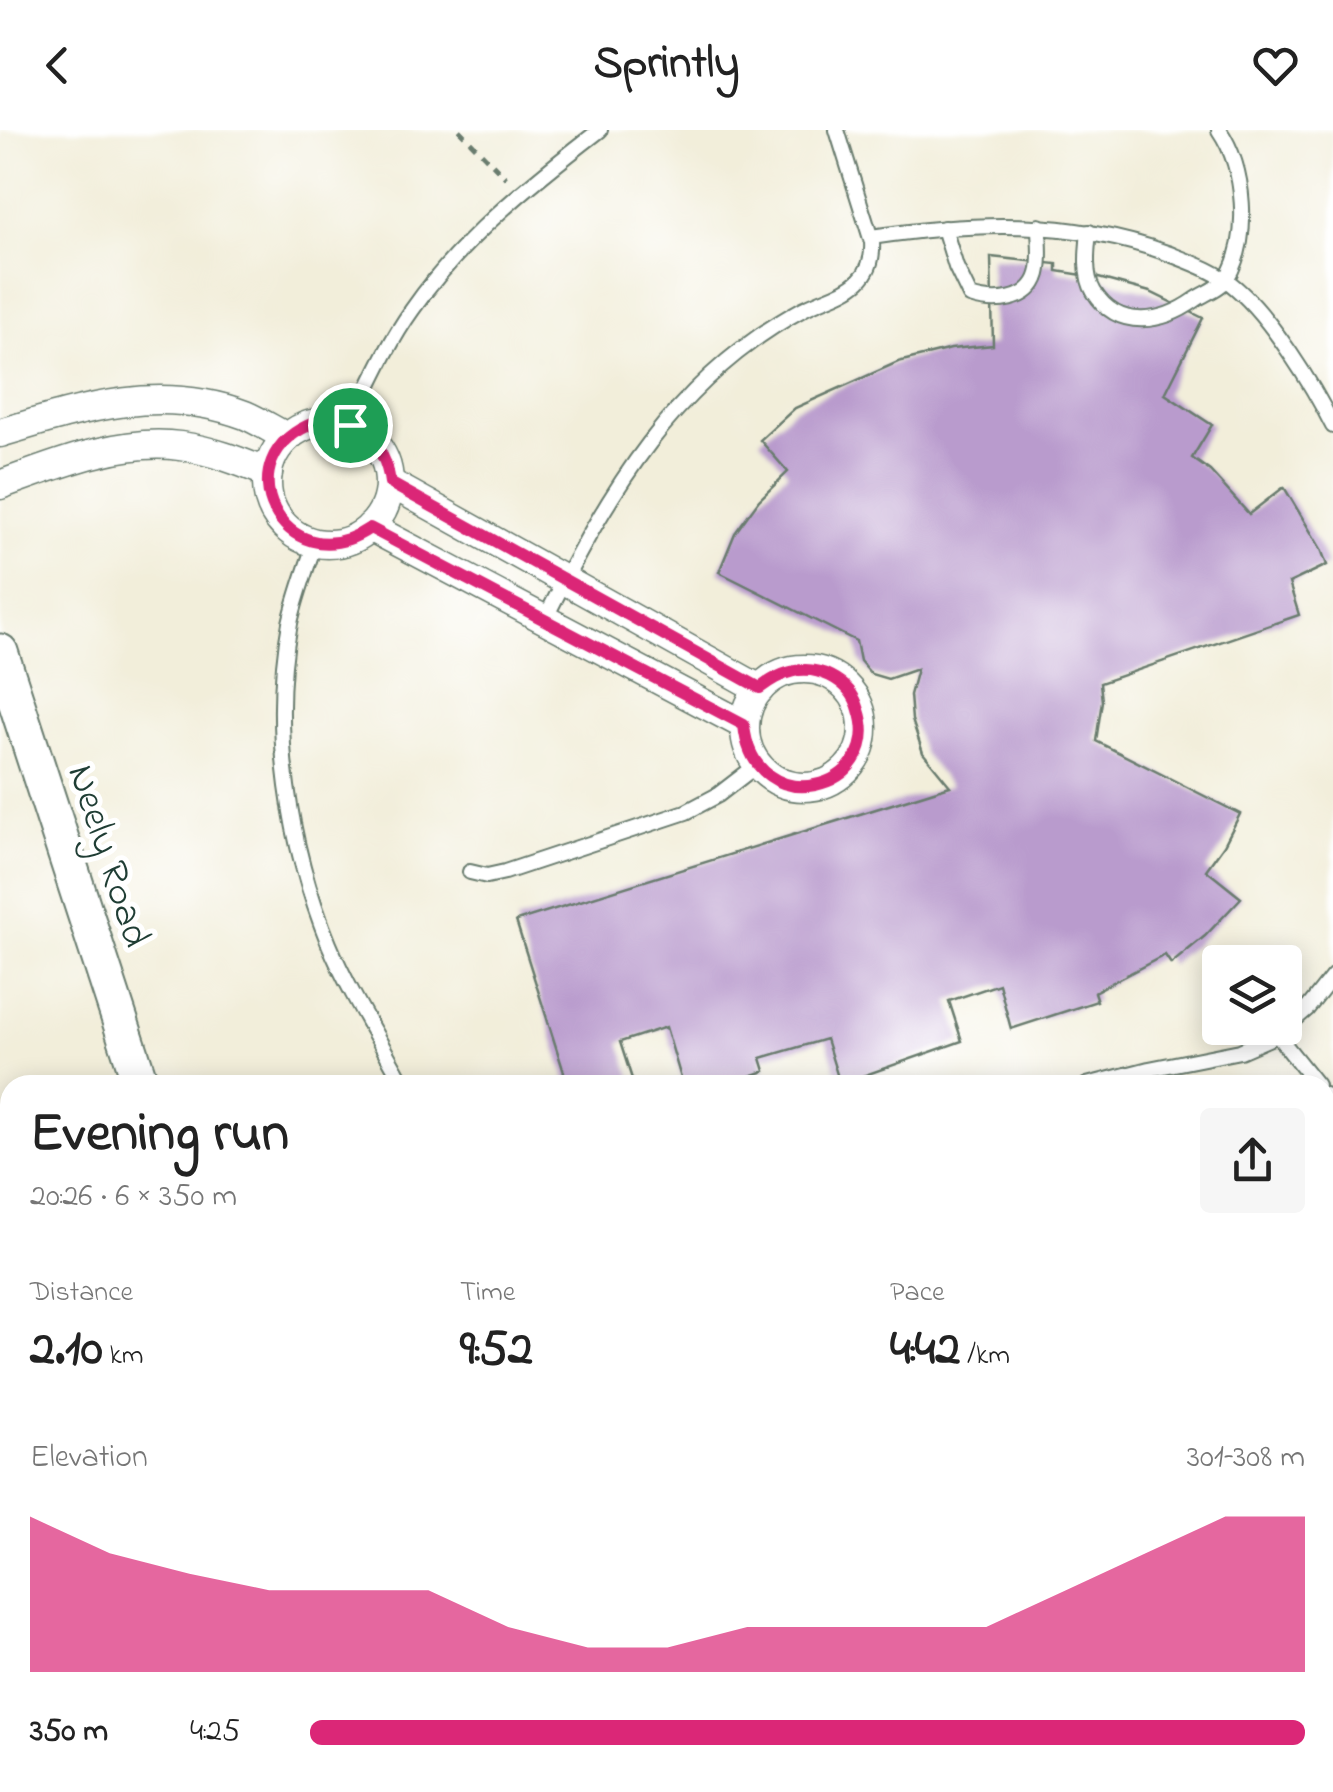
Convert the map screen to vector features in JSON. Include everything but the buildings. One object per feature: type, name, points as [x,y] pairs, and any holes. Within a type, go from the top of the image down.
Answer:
[{"type":"street","points":[[0,433],[80,408],[123,400],[162,400],[245,415],[287,437]]},
{"type":"street","points":[[317,422],[350,425],[363,432],[383,454],[390,483],[381,514],[370,528],[335,544],[298,536],[273,509],[268,492],[271,460],[287,437],[317,422]]},
{"type":"street","points":[[0,484],[102,452],[175,445],[208,451],[268,473]]},
{"type":"street","points":[[390,483],[760,688]]},
{"type":"street","points":[[370,528],[744,725]]},
{"type":"street","name":"Neely Road","points":[[2,662],[138,1075]]},
{"type":"street","points":[[793,670],[812,670],[846,686],[863,720],[862,740],[843,773],[808,788],[789,786],[758,765],[744,725],[760,688],[775,676],[793,670]]},
{"type":"lane","points":[[545,619],[626,473],[671,414],[728,359],[764,332],[857,283],[873,257],[871,237],[838,130]]},
{"type":"lane","points":[[1089,232],[1087,259],[1093,291],[1117,315],[1152,321],[1176,314],[1226,281],[1239,243],[1241,201],[1234,159],[1218,130]]},
{"type":"lane","points":[[350,425],[411,311],[476,235],[591,132]]},
{"type":"lane","points":[[871,237],[944,228],[1039,226],[1089,232],[1182,259],[1236,288],[1286,349],[1333,426]]},
{"type":"lane","points":[[944,228],[970,296],[985,301],[1012,300],[1034,284],[1039,269],[1039,226]]},
{"type":"lane","points":[[315,542],[290,622],[283,683],[284,751],[291,813],[307,883],[330,947],[399,1075]]},
{"type":"lane","points":[[470,872],[487,876],[505,872],[686,812],[718,795],[758,765]]},
{"type":"lane","points":[[1302,1013],[1333,976]]},
{"type":"lane","points":[[1122,1075],[1255,1045]]},
{"type":"lane","points":[[1285,1045],[1309,1075]]},
{"type":"path","points":[[459,130],[520,193]]},
{"type":"route","points":[[317,422],[350,425],[363,432],[383,454],[390,483],[760,688],[775,676],[793,670],[812,670],[846,686],[863,720],[862,740],[855,758],[843,773],[827,783],[808,788],[789,786],[758,765],[750,753],[744,725],[370,528],[335,544],[298,536],[273,509],[268,492],[271,460],[287,437],[301,428],[317,422]]}]
